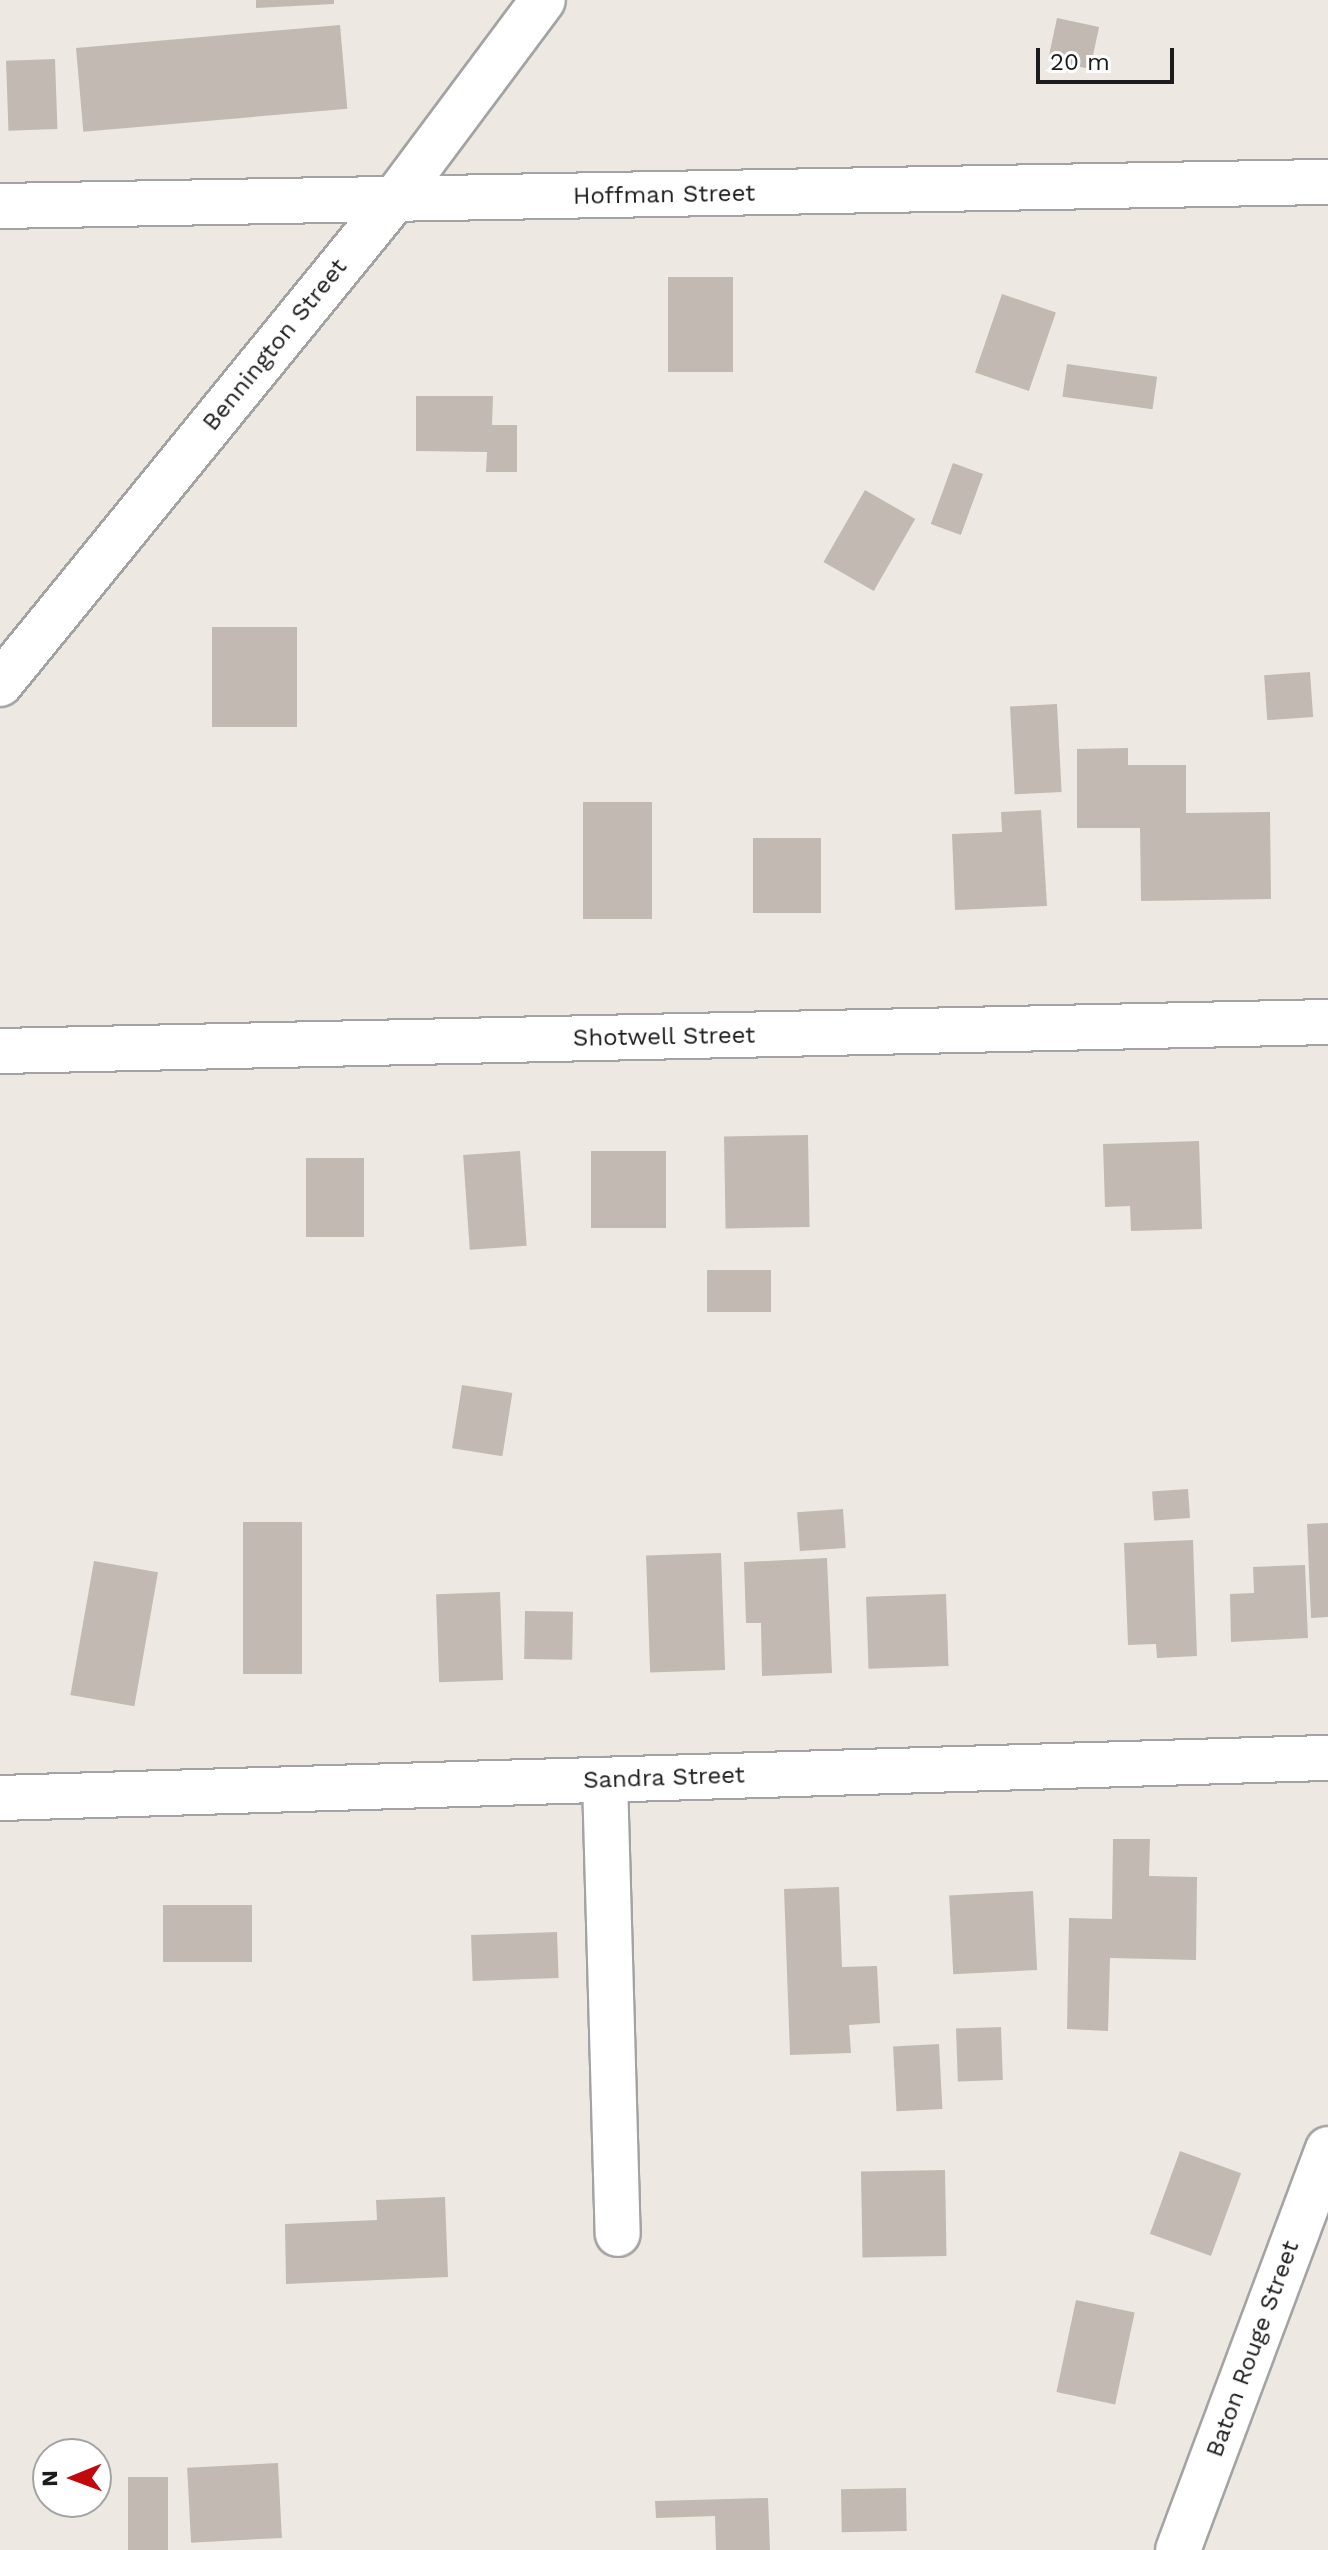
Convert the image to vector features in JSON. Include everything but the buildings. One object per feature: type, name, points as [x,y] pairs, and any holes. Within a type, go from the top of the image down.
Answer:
[{"type":"street","name":"Bennington Street","points":[[0,684],[394,200],[543,0]]},
{"type":"street","name":"Hoffman Street","points":[[0,206],[1328,182]]},
{"type":"street","name":"Shotwell Street","points":[[0,1051],[1328,1022]]},
{"type":"street","name":"Sandra Street","points":[[0,1798],[1328,1758]]},
{"type":"street","points":[[605,1780],[618,2234]]},
{"type":"street","name":"Baton Rouge Street","points":[[1178,2550],[1328,2149]]}]
